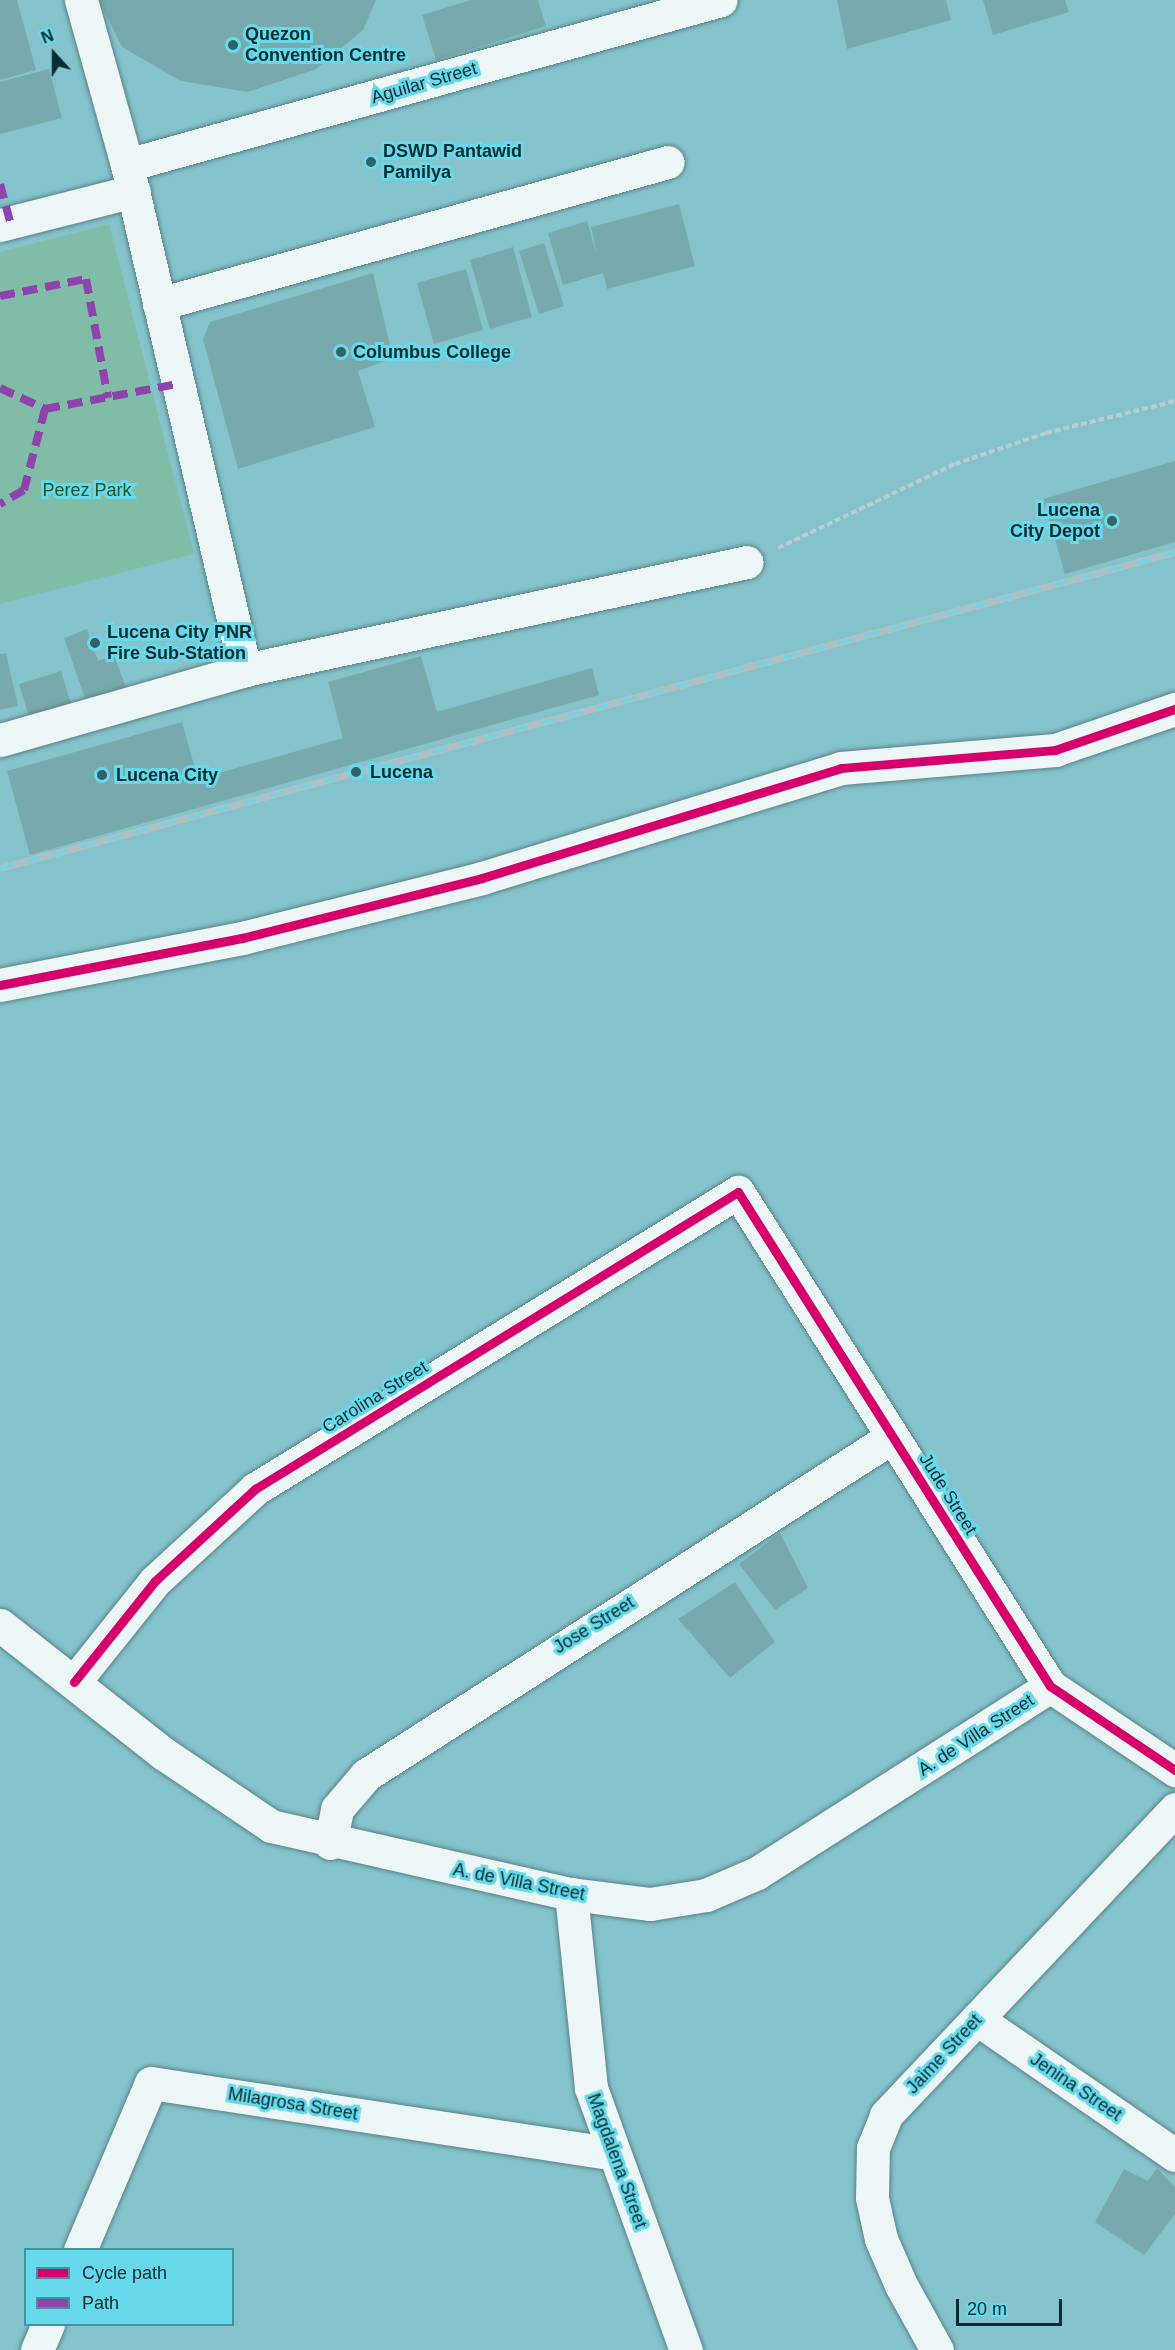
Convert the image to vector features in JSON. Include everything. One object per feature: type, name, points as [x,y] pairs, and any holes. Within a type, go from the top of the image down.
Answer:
[{"type":"street","points":[[81,0],[130,178],[246,670]]},
{"type":"street","name":"Aguilar Street","points":[[0,225],[130,178],[722,0]]},
{"type":"street","points":[[159,304],[668,162]]},
{"type":"street","points":[[0,740],[246,670],[747,562]]},
{"type":"street","points":[[0,985],[242,938],[482,878],[841,768],[1055,750],[1175,710]]},
{"type":"street","name":"Jude Street","points":[[738,1192],[1050,1686],[1175,1770]]},
{"type":"street","name":"Carolina Street","points":[[74,1682],[155,1581],[255,1489],[738,1192]]},
{"type":"street","name":"Jose Street","points":[[330,1843],[337,1809],[366,1775],[892,1437]]},
{"type":"street","name":"A. de Villa Street","points":[[0,1625],[164,1754],[271,1826],[330,1843],[571,1894],[650,1904],[726,1886],[757,1873],[1050,1686]]},
{"type":"street","name":"Jaime Street","points":[[937,2350],[881,2239],[872,2198],[873,2148],[886,2115],[1175,1809]]},
{"type":"street","name":"Magdalena Street","points":[[571,1894],[591,2088],[686,2350]]},
{"type":"street","name":"Jenina Street","points":[[977,2019],[1175,2155]]},
{"type":"street","name":"Milagrosa Street","points":[[81,2248],[152,2083],[614,2154]]},
{"type":"street","points":[[37,2350],[48,2326]]},
{"type":"path","points":[[747,562],[955,464],[1046,433],[1175,401]]},
{"type":"green space","name":"Perez Park","points":[[109,224],[194,554],[0,604],[0,252]]},
{"type":"building","points":[[0,0],[17,0],[36,70],[0,80]]},
{"type":"building","name":"Quezon Convention Centre","points":[[99,0],[376,0],[363,30],[316,69],[248,92],[181,81],[122,47]]},
{"type":"building","points":[[471,0],[538,0],[546,26],[436,60],[422,15]]},
{"type":"building","points":[[837,0],[946,0],[951,20],[847,49]]},
{"type":"building","points":[[983,0],[1065,0],[1069,12],[993,35]]},
{"type":"building","points":[[49,69],[62,118],[0,134],[0,82]]},
{"type":"building","points":[[679,204],[695,266],[607,289],[603,273],[563,285],[548,233],[587,221],[597,255],[591,227]]},
{"type":"building","points":[[544,243],[564,306],[539,314],[519,251]]},
{"type":"building","points":[[513,247],[532,317],[490,329],[470,260]]},
{"type":"building","points":[[466,269],[483,330],[434,344],[417,283]]},
{"type":"building","points":[[373,273],[393,358],[358,371],[375,427],[238,469],[203,339],[210,322]]},
{"type":"building","name":"Lucena City Depot","points":[[1175,461],[1175,542],[1065,574],[1043,499]]},
{"type":"building","points":[[87,629],[98,661],[114,655],[127,690],[87,704],[64,638]]},
{"type":"building","points":[[6,653],[18,706],[0,710],[0,654]]},
{"type":"building","points":[[421,656],[437,712],[592,668],[599,695],[30,855],[7,771],[182,722],[198,779],[343,738],[328,682]]},
{"type":"building","points":[[61,671],[72,707],[30,720],[19,684]]},
{"type":"building","points":[[780,1533],[808,1588],[775,1610],[739,1564]]},
{"type":"building","points":[[735,1582],[775,1642],[730,1678],[678,1619]]},
{"type":"building","points":[[1157,2168],[1175,2187],[1175,2214],[1144,2255],[1095,2222],[1124,2169],[1148,2181]]},
{"type":"railway","points":[[0,868],[1175,552]]},
{"type":"marked path","points":[[0,184],[10,222]]},
{"type":"marked path","points":[[0,296],[86,279],[108,398]]},
{"type":"marked path","points":[[45,409],[177,384]]},
{"type":"marked path","points":[[0,388],[45,409],[24,490],[0,504]]},
{"type":"cycle path","points":[[0,985],[242,938],[482,878],[841,768],[1055,750],[1175,709]]},
{"type":"cycle path","points":[[74,1682],[155,1581],[255,1489],[738,1192],[1050,1686],[1175,1770]]},
{"type":"place","name":"Quezon Convention Centre","points":[[233,45]]},
{"type":"place","name":"DSWD Pantawid Pamilya","points":[[371,162]]},
{"type":"place","name":"Columbus College","points":[[341,352]]},
{"type":"place","name":"Lucena City Depot","points":[[1112,521]]},
{"type":"place","name":"Lucena City PNR Fire Sub-Station","points":[[95,643]]},
{"type":"place","name":"Lucena","points":[[356,772]]},
{"type":"place","name":"Lucena City","points":[[102,775]]}]
